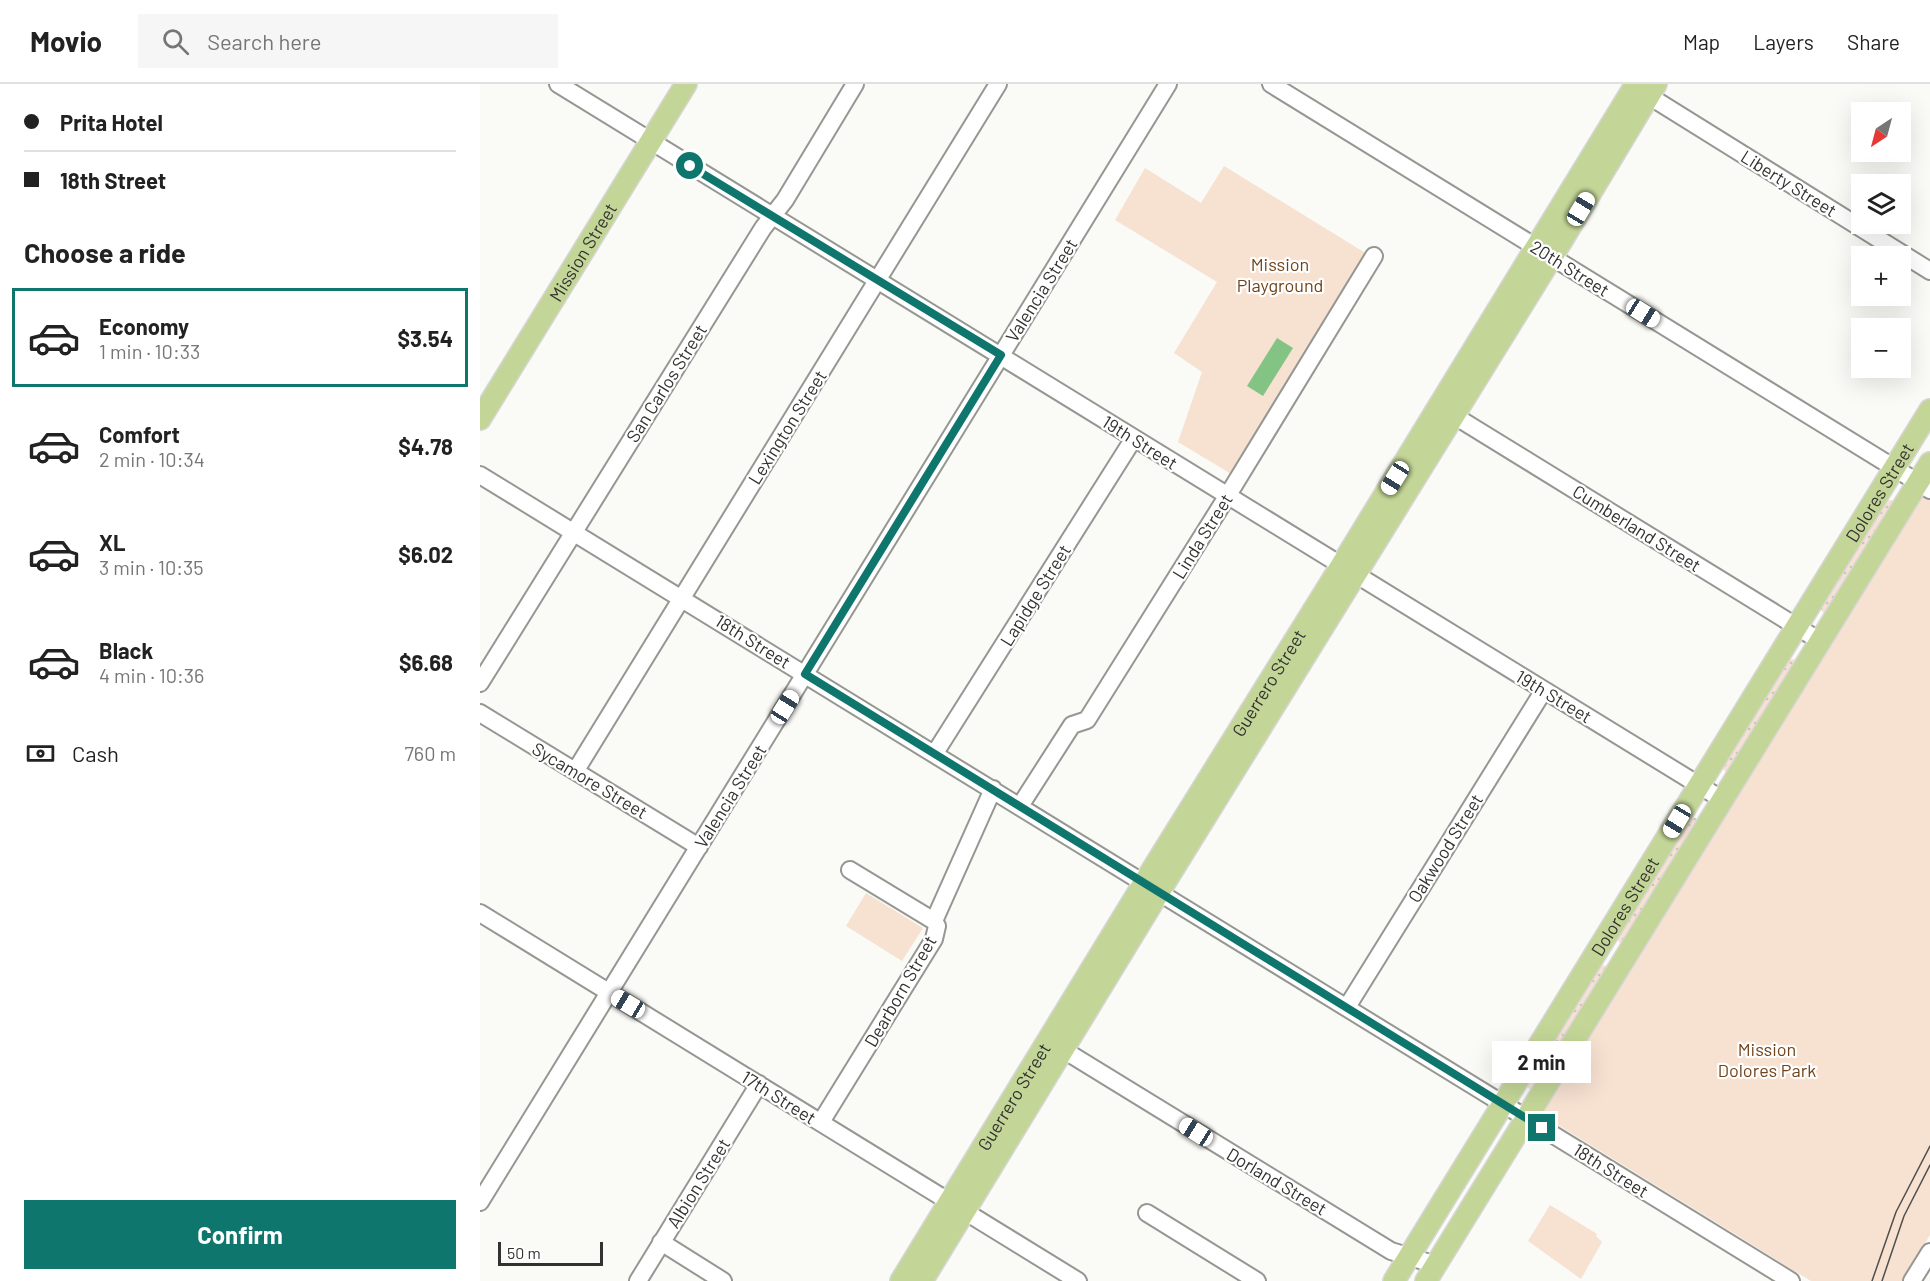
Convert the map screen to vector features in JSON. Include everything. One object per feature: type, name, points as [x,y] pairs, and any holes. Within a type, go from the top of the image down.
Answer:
[{"type":"main road","name":"Mission Street","points":[[480,419],[686,84]]},
{"type":"main road","name":"Guerrero Street","points":[[1348,570],[1453,415],[1641,87]]},
{"type":"main road","name":"Guerrero Street","points":[[922,1281],[958,1206],[1152,887],[1545,252]]},
{"type":"main road","name":"Dolores Street","points":[[1394,1281],[1930,410]]},
{"type":"main road","name":"Dolores Street","points":[[1431,1273],[1820,641],[1924,486],[1930,463]]},
{"type":"main road","name":"Guerrero Street","points":[[901,1281],[958,1206],[1062,1050],[1152,887]]},
{"type":"main road","points":[[1599,947],[1623,962]]},
{"type":"street","name":"19th Street","points":[[558,84],[1723,800]]},
{"type":"street","name":"San Carlos Street","points":[[480,683],[763,228],[785,200],[855,84]]},
{"type":"street","name":"Lexington Street","points":[[576,770],[998,84]]},
{"type":"street","name":"Valencia Street","points":[[480,1202],[1168,84]]},
{"type":"street","name":"20th Street","points":[[1271,84],[1924,486]]},
{"type":"street","name":"Liberty Street","points":[[1641,87],[1930,271]]},
{"type":"street","name":"Linda Street","points":[[1020,806],[1072,725],[1087,720],[1374,256]]},
{"type":"street","name":"Cumberland Street","points":[[1453,415],[1820,641]]},
{"type":"street","name":"Lapidge Street","points":[[935,753],[1134,438]]},
{"type":"street","name":"18th Street","points":[[480,475],[682,597],[1791,1281]]},
{"type":"street","name":"Oakwood Street","points":[[1347,1007],[1544,690]]},
{"type":"street","name":"Sycamore Street","points":[[480,714],[576,770],[699,847]]},
{"type":"street","name":"Dearborn Street","points":[[821,1122],[934,939],[937,926],[934,921],[993,789]]},
{"type":"street","points":[[850,870],[934,921]]},
{"type":"street","name":"17th Street","points":[[480,913],[1078,1281]]},
{"type":"street","name":"Dorland Street","points":[[1062,1050],[1391,1251],[1409,1256],[1431,1273]]},
{"type":"street","name":"Albion Street","points":[[638,1281],[759,1084]]},
{"type":"street","points":[[1147,1213],[1257,1281]]},
{"type":"street","points":[[662,1242],[723,1281]]},
{"type":"street","points":[[1912,1281],[1930,1252]]},
{"type":"green space","name":"Mission Playground","points":[[1224,166],[1367,254],[1233,475],[1178,442],[1202,372],[1174,353],[1217,282],[1115,220],[1145,168],[1201,203]]},
{"type":"green space","name":"Mission Dolores Park","points":[[1923,496],[1930,500],[1930,1235],[1902,1281],[1811,1281],[1542,1115]]},
{"type":"green space","points":[[1886,501],[1894,502],[1825,615],[1820,608]]},
{"type":"green space","points":[[1788,660],[1796,661],[1727,774],[1722,767]]},
{"type":"green space","points":[[1690,819],[1698,820],[1622,946],[1617,939]]},
{"type":"green space","points":[[866,893],[923,928],[902,961],[846,926]]},
{"type":"green space","points":[[1599,966],[1607,967],[1532,1092],[1526,1085]]},
{"type":"green space","points":[[1550,1205],[1597,1234],[1596,1236],[1602,1242],[1581,1279],[1528,1241]]},
{"type":"shaded area","points":[[1277,338],[1293,348],[1263,396],[1247,386]]},
{"type":"tram line","points":[[1872,1281],[1896,1212],[1930,1146]]},
{"type":"tram line","points":[[1882,1281],[1904,1216],[1930,1165]]},
{"type":"route","points":[[690,166],[1001,355],[805,674],[1542,1128]]}]
